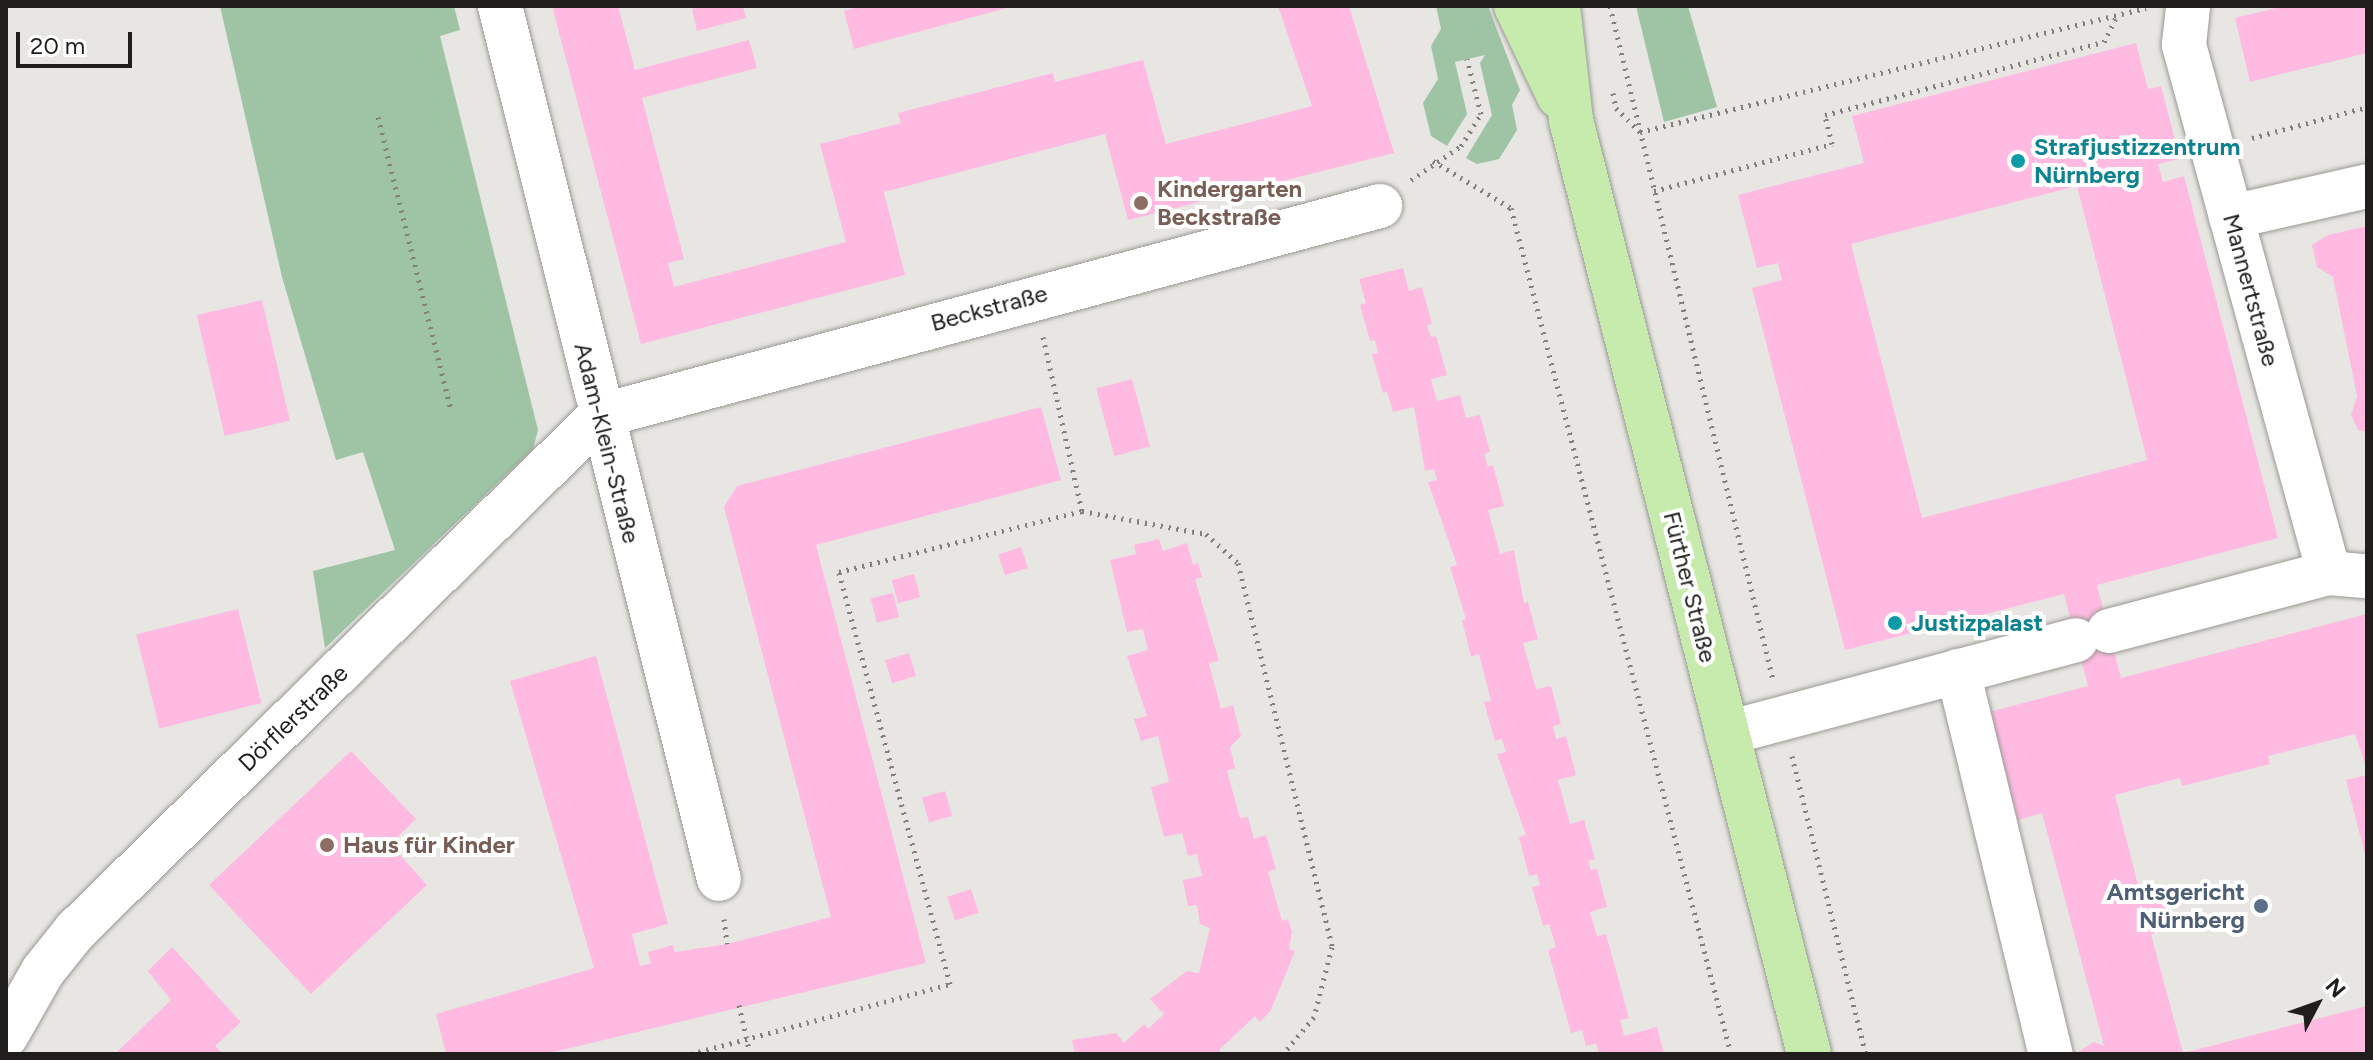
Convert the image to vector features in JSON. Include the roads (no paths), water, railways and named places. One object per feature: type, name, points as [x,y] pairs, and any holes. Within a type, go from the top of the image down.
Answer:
[{"type":"main road","name":"Fürther Straße","points":[[1516,6],[1571,120]]},
{"type":"main road","name":"Fürther Straße","points":[[1558,6],[1571,120],[1809,1054]]},
{"type":"street","name":"Adam-Klein-Straße","points":[[500,6],[600,416],[719,879]]},
{"type":"street","name":"Mannertstraße","points":[[1727,733],[2092,636],[2348,575],[2231,217],[2184,45],[2188,6]]},
{"type":"street","points":[[2231,217],[2367,186]]},
{"type":"street","name":"Beckstraße","points":[[600,416],[1034,296],[1380,206]]},
{"type":"street","name":"Dörflerstraße","points":[[6,1036],[43,971],[75,931],[600,416]]},
{"type":"street","points":[[1958,671],[2051,1054]]},
{"type":"place","name":"Strafjustizzentrum Nürnberg","points":[[2018,161]]},
{"type":"place","name":"Kindergarten Beckstraße","points":[[1141,203]]},
{"type":"place","name":"Justizpalast","points":[[1895,623]]},
{"type":"place","name":"Haus für Kinder","points":[[327,845]]},
{"type":"place","name":"Amtsgericht Nürnberg","points":[[2261,906]]}]
